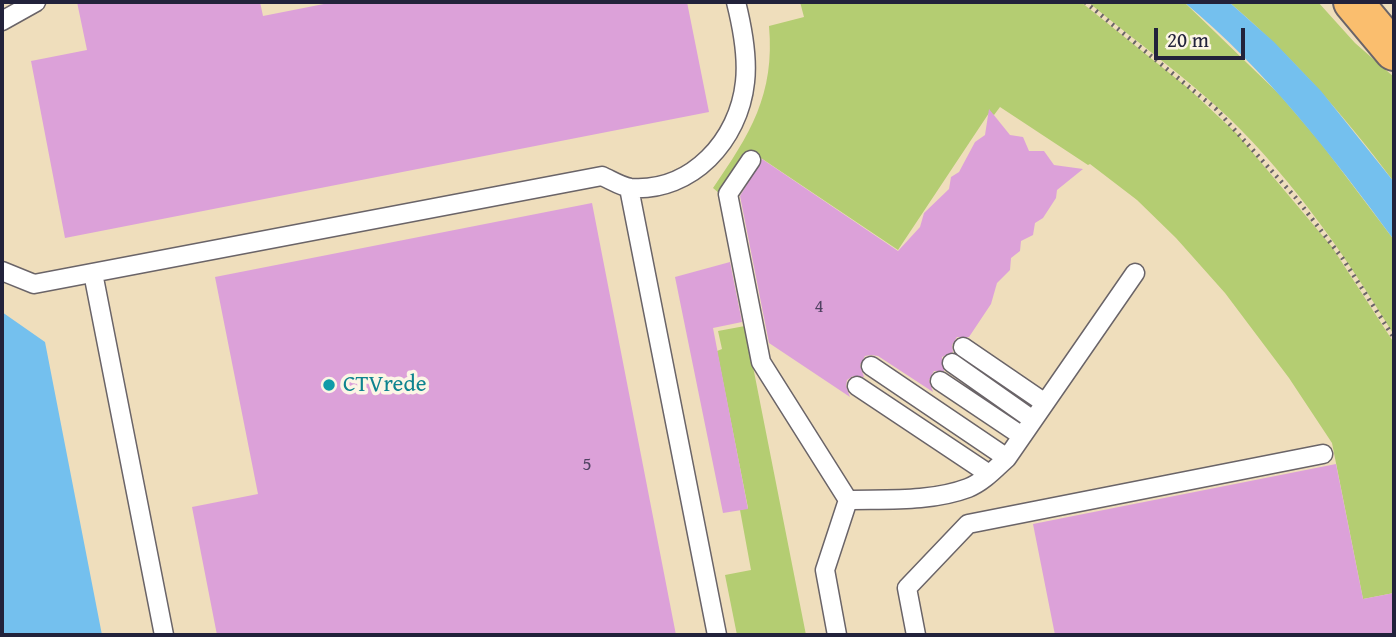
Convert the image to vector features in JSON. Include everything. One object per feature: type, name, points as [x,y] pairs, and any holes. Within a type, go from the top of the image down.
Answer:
[{"type":"main road","points":[[1353,2],[1394,51]]},
{"type":"lane","points":[[2,21],[36,2]]},
{"type":"lane","points":[[2,271],[34,284],[601,176],[628,188],[662,187],[695,172],[709,159],[731,128],[746,80],[741,23],[736,2]]},
{"type":"lane","points":[[751,160],[728,194],[761,362],[848,500]]},
{"type":"lane","points":[[628,188],[716,635]]},
{"type":"lane","points":[[93,273],[164,635]]},
{"type":"lane","points":[[848,500],[930,497],[968,488],[989,474],[1007,458],[1135,273]]},
{"type":"lane","points":[[963,347],[1045,403]]},
{"type":"lane","points":[[952,363],[1033,420]]},
{"type":"lane","points":[[870,366],[1007,458]]},
{"type":"lane","points":[[940,381],[1022,436]]},
{"type":"lane","points":[[857,386],[989,474]]},
{"type":"lane","points":[[916,635],[907,588],[968,524],[1323,454]]},
{"type":"lane","points":[[837,635],[825,570],[848,500]]},
{"type":"path","points":[[1085,2],[1216,109],[1296,198],[1343,259],[1394,338]]},
{"type":"green space","points":[[800,2],[1081,2],[1188,88],[1237,134],[1332,247],[1394,343],[1394,593],[1363,599],[1332,443],[1289,378],[1225,293],[1176,238],[1137,200],[1090,164],[1000,107],[994,115],[989,113],[898,250],[749,150],[719,193],[713,188],[749,131],[764,93],[770,51],[769,26],[804,17]]},
{"type":"green space","points":[[1088,2],[1184,2],[1279,94],[1320,142],[1394,240],[1394,335],[1358,277],[1318,221],[1253,142],[1195,88]]},
{"type":"green space","points":[[1229,2],[1318,2],[1355,43],[1394,77],[1394,182],[1317,88]]},
{"type":"green space","points":[[745,326],[806,635],[737,635],[725,575],[751,570],[740,510],[748,508],[717,351],[722,349],[718,331]]},
{"type":"water","points":[[1184,2],[1229,2],[1274,42],[1321,91],[1394,182],[1394,240],[1296,114],[1243,56]]},
{"type":"water","points":[[2,312],[45,342],[102,635],[2,635]]},
{"type":"building","points":[[77,2],[260,2],[263,16],[334,2],[687,2],[709,112],[65,238],[31,61],[87,50]]},
{"type":"building","points":[[989,109],[1010,135],[1023,137],[1029,151],[1044,151],[1054,165],[1083,169],[1057,190],[1056,198],[1043,218],[1035,223],[1033,235],[1021,241],[1020,251],[1011,258],[1010,270],[997,283],[991,304],[969,337],[957,337],[952,345],[953,352],[942,357],[944,371],[934,371],[929,380],[933,392],[878,356],[871,355],[865,356],[860,365],[864,377],[853,376],[847,380],[850,397],[769,343],[740,196],[762,159],[898,251],[920,227],[924,213],[949,189],[951,177],[959,172],[975,142],[985,135]]},
{"type":"building","points":[[592,203],[676,635],[217,635],[192,507],[258,494],[215,277]]},
{"type":"building","points":[[730,262],[742,322],[713,328],[748,509],[723,513],[675,277]]},
{"type":"building","points":[[1336,464],[1363,599],[1394,593],[1394,635],[1055,635],[1033,524]]},
{"type":"place","name":"CTVrede","points":[[329,385]]}]
